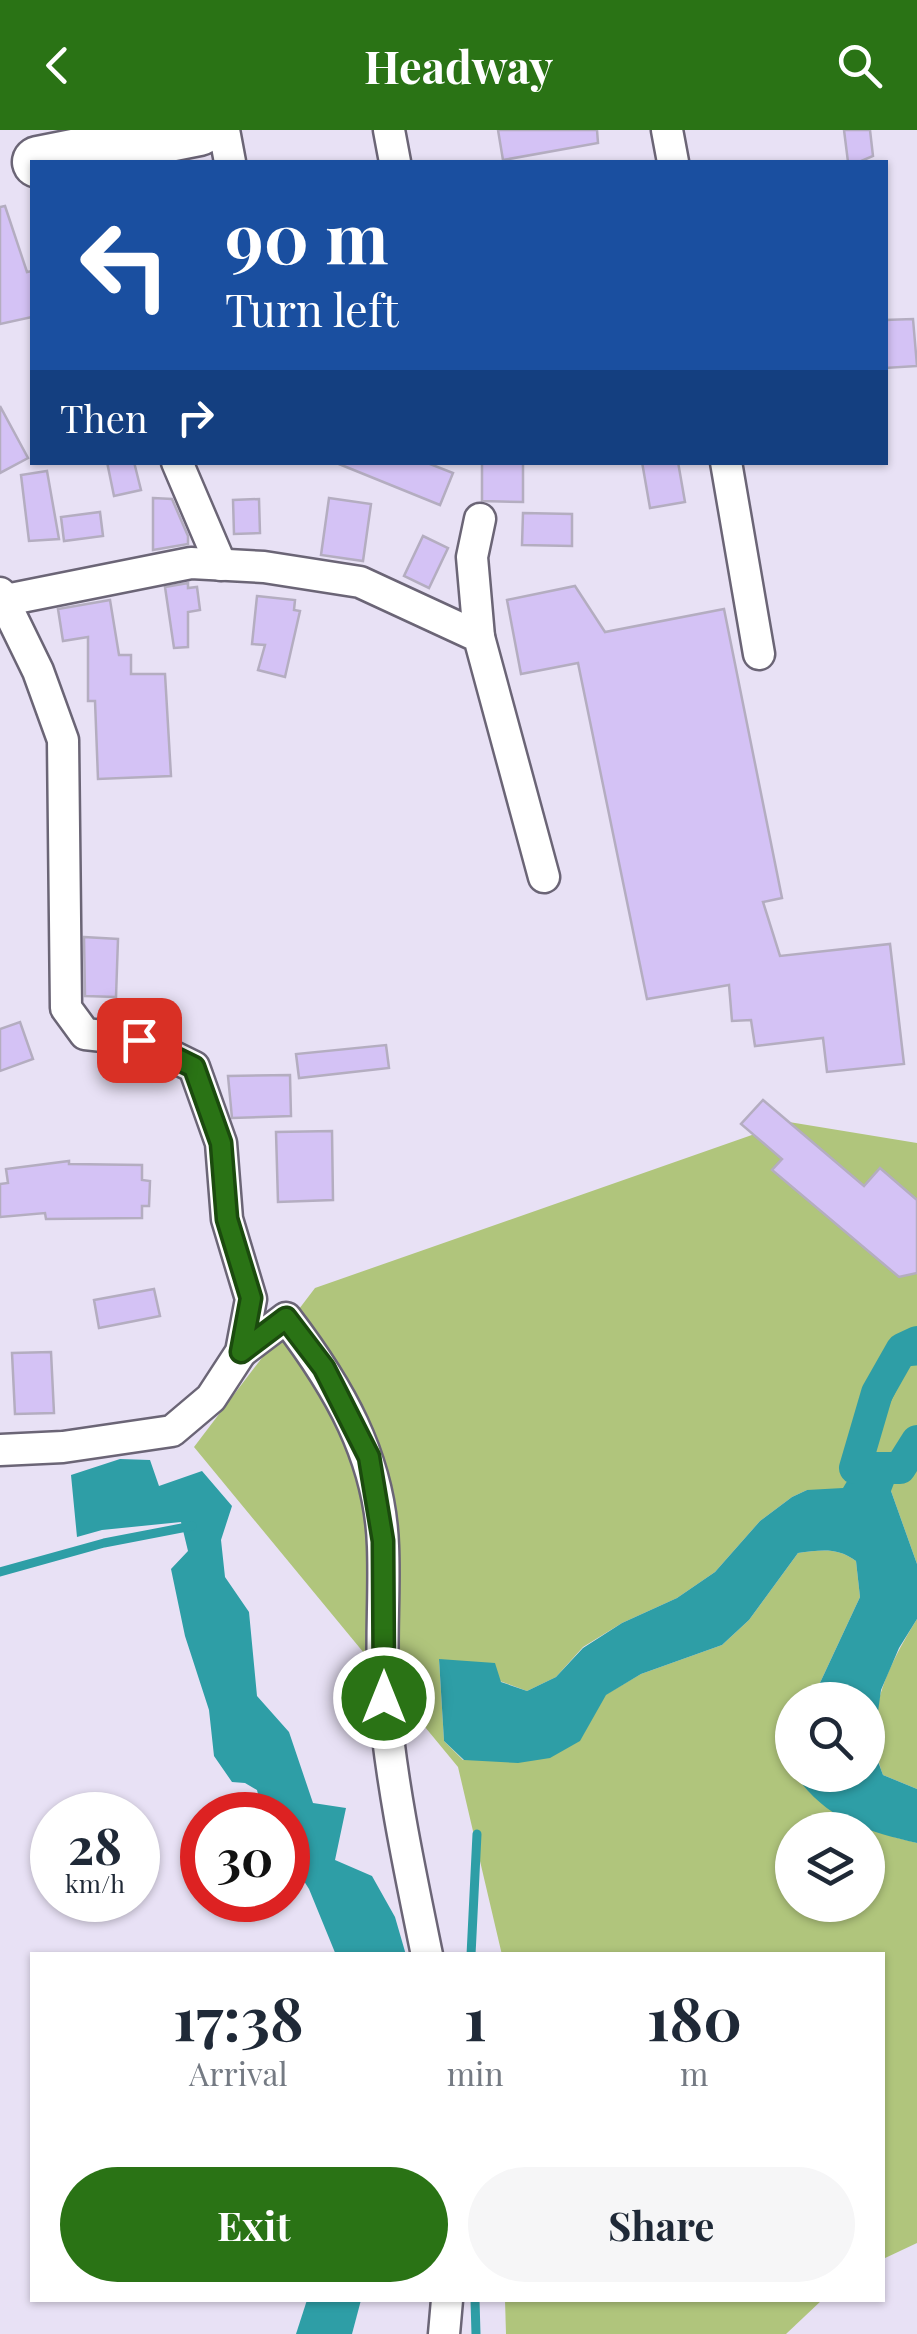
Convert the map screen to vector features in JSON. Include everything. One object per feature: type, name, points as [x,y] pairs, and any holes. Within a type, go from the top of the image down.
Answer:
[{"type":"highway","points":[[36,158],[199,130]]},
{"type":"street","points":[[224,130],[230,160]]},
{"type":"street","points":[[389,130],[395,160]]},
{"type":"street","points":[[668,130],[673,160]]},
{"type":"street","points":[[178,465],[221,565]]},
{"type":"street","points":[[727,465],[760,654]]},
{"type":"street","points":[[480,519],[472,557],[479,637],[544,877]]},
{"type":"street","points":[[241,1352],[251,1298],[227,1219],[221,1143],[194,1067],[139,1040],[85,1034],[66,1008],[63,740],[38,671],[3,596],[190,563],[264,567],[360,582],[479,637]]},
{"type":"street","points":[[0,1450],[63,1448],[172,1431],[211,1398],[241,1352],[286,1318],[324,1368],[369,1457],[383,1541],[384,1698],[426,1952]]},
{"type":"street","points":[[444,2334],[447,2302]]},
{"type":"green space","points":[[789,1122],[917,1143],[917,1564],[891,1491],[807,1490],[760,1521],[715,1572],[677,1598],[622,1623],[583,1647],[556,1677],[527,1691],[439,1659],[444,1741],[463,1760],[490,1760],[580,1740],[605,1695],[641,1674],[722,1645],[749,1620],[798,1553],[835,1552],[856,1561],[860,1597],[820,1682],[775,1682],[775,1792],[816,1792],[851,1812],[775,1812],[775,1922],[885,1922],[885,1832],[917,1843],[917,2243],[885,2258],[885,1952],[501,1952],[458,1767],[194,1447],[315,1288]]},
{"type":"green space","points":[[917,1619],[917,1789],[885,1776],[885,1682]]},
{"type":"green space","points":[[505,2302],[820,2302],[786,2334],[506,2334]]},
{"type":"water","points":[[120,1459],[150,1460],[159,1486],[202,1471],[232,1506],[221,1540],[225,1577],[249,1612],[257,1696],[289,1732],[309,1792],[257,1792],[245,1783],[232,1782],[214,1756],[209,1710],[185,1636],[171,1569],[188,1551],[181,1522],[102,1530],[77,1537],[71,1475]]},
{"type":"water","points":[[855,1468],[900,1468],[891,1491],[917,1564],[917,1619],[884,1682],[820,1682],[860,1597],[856,1561],[835,1552],[798,1553],[749,1620],[722,1645],[641,1674],[606,1695],[580,1741],[550,1758],[518,1763],[464,1760],[444,1741],[439,1659],[495,1663],[501,1682],[527,1691],[556,1677],[583,1648],[622,1623],[677,1598],[715,1572],[760,1521],[792,1497],[807,1490],[843,1488]]},
{"type":"water","points":[[885,1776],[917,1789],[917,1843],[885,1834],[885,1812],[833,1812],[809,1792],[885,1792]]},
{"type":"water","points":[[310,1794],[313,1803],[346,1808],[335,1860],[372,1876],[395,1917],[405,1952],[335,1952],[310,1891]]},
{"type":"water","points":[[306,2302],[360,2302],[352,2334],[296,2334]]},
{"type":"building","points":[[498,130],[597,130],[598,143],[503,160]]},
{"type":"building","points":[[844,130],[870,130],[873,156],[848,160]]},
{"type":"building","points":[[5,206],[27,272],[30,271],[30,317],[0,324],[0,207]]},
{"type":"building","points":[[913,319],[917,366],[888,368],[888,320]]},
{"type":"building","points":[[0,406],[28,458],[0,473]]},
{"type":"building","points":[[108,465],[135,465],[141,490],[114,496]]},
{"type":"building","points":[[341,465],[433,465],[453,473],[440,505]]},
{"type":"building","points":[[482,465],[523,465],[523,502],[482,501]]},
{"type":"building","points":[[643,465],[679,465],[685,502],[650,508]]},
{"type":"building","points":[[47,471],[59,539],[29,541],[21,475]]},
{"type":"building","points":[[153,498],[172,499],[188,544],[153,550]]},
{"type":"building","points":[[329,498],[371,504],[363,561],[321,555]]},
{"type":"building","points":[[259,499],[260,533],[234,534],[233,500]]},
{"type":"building","points":[[100,512],[103,536],[64,541],[61,517]]},
{"type":"building","points":[[523,513],[572,514],[572,546],[522,545]]},
{"type":"building","points":[[423,536],[448,548],[429,588],[404,576]]},
{"type":"building","points":[[188,583],[188,588],[197,587],[200,610],[188,612],[188,647],[174,648],[165,587]]},
{"type":"building","points":[[575,586],[605,632],[724,609],[782,898],[763,902],[780,956],[890,944],[904,1064],[827,1072],[823,1038],[755,1046],[751,1020],[732,1021],[729,985],[647,999],[578,663],[521,674],[507,600]]},
{"type":"building","points":[[257,596],[295,600],[294,610],[300,611],[285,677],[258,670],[265,645],[252,644]]},
{"type":"building","points":[[110,600],[119,655],[131,655],[131,674],[165,674],[171,776],[98,779],[95,701],[88,701],[88,637],[63,641],[58,609]]},
{"type":"building","points":[[84,937],[118,939],[116,997],[85,996]]},
{"type":"building","points":[[20,1022],[33,1059],[0,1071],[0,1029]]},
{"type":"building","points":[[386,1045],[389,1068],[299,1078],[296,1054]]},
{"type":"building","points":[[290,1075],[291,1116],[232,1118],[228,1076]]},
{"type":"building","points":[[763,1100],[864,1186],[880,1168],[917,1200],[917,1273],[899,1277],[772,1170],[782,1159],[741,1124]]},
{"type":"building","points":[[332,1131],[333,1200],[278,1202],[276,1132]]},
{"type":"building","points":[[69,1161],[142,1165],[142,1180],[150,1181],[149,1206],[142,1206],[142,1218],[46,1219],[45,1213],[0,1217],[0,1184],[8,1183],[6,1169]]},
{"type":"building","points":[[154,1289],[160,1316],[99,1328],[94,1300]]},
{"type":"building","points":[[51,1352],[54,1413],[15,1414],[12,1353]]},
{"type":"waterway","points":[[917,1342],[902,1349],[877,1393],[855,1468],[900,1468],[917,1441]]},
{"type":"waterway","points":[[861,1477],[878,1418],[905,1362],[917,1361]]},
{"type":"waterway","points":[[0,1572],[104,1543],[192,1526]]},
{"type":"waterway","points":[[471,1952],[477,1834]]},
{"type":"waterway","points":[[475,2302],[476,2334]]},
{"type":"route","points":[[139,1040],[194,1067],[204,1090],[221,1143],[227,1219],[251,1298],[241,1352],[286,1318],[324,1368],[369,1457],[383,1541],[384,1698]]}]
